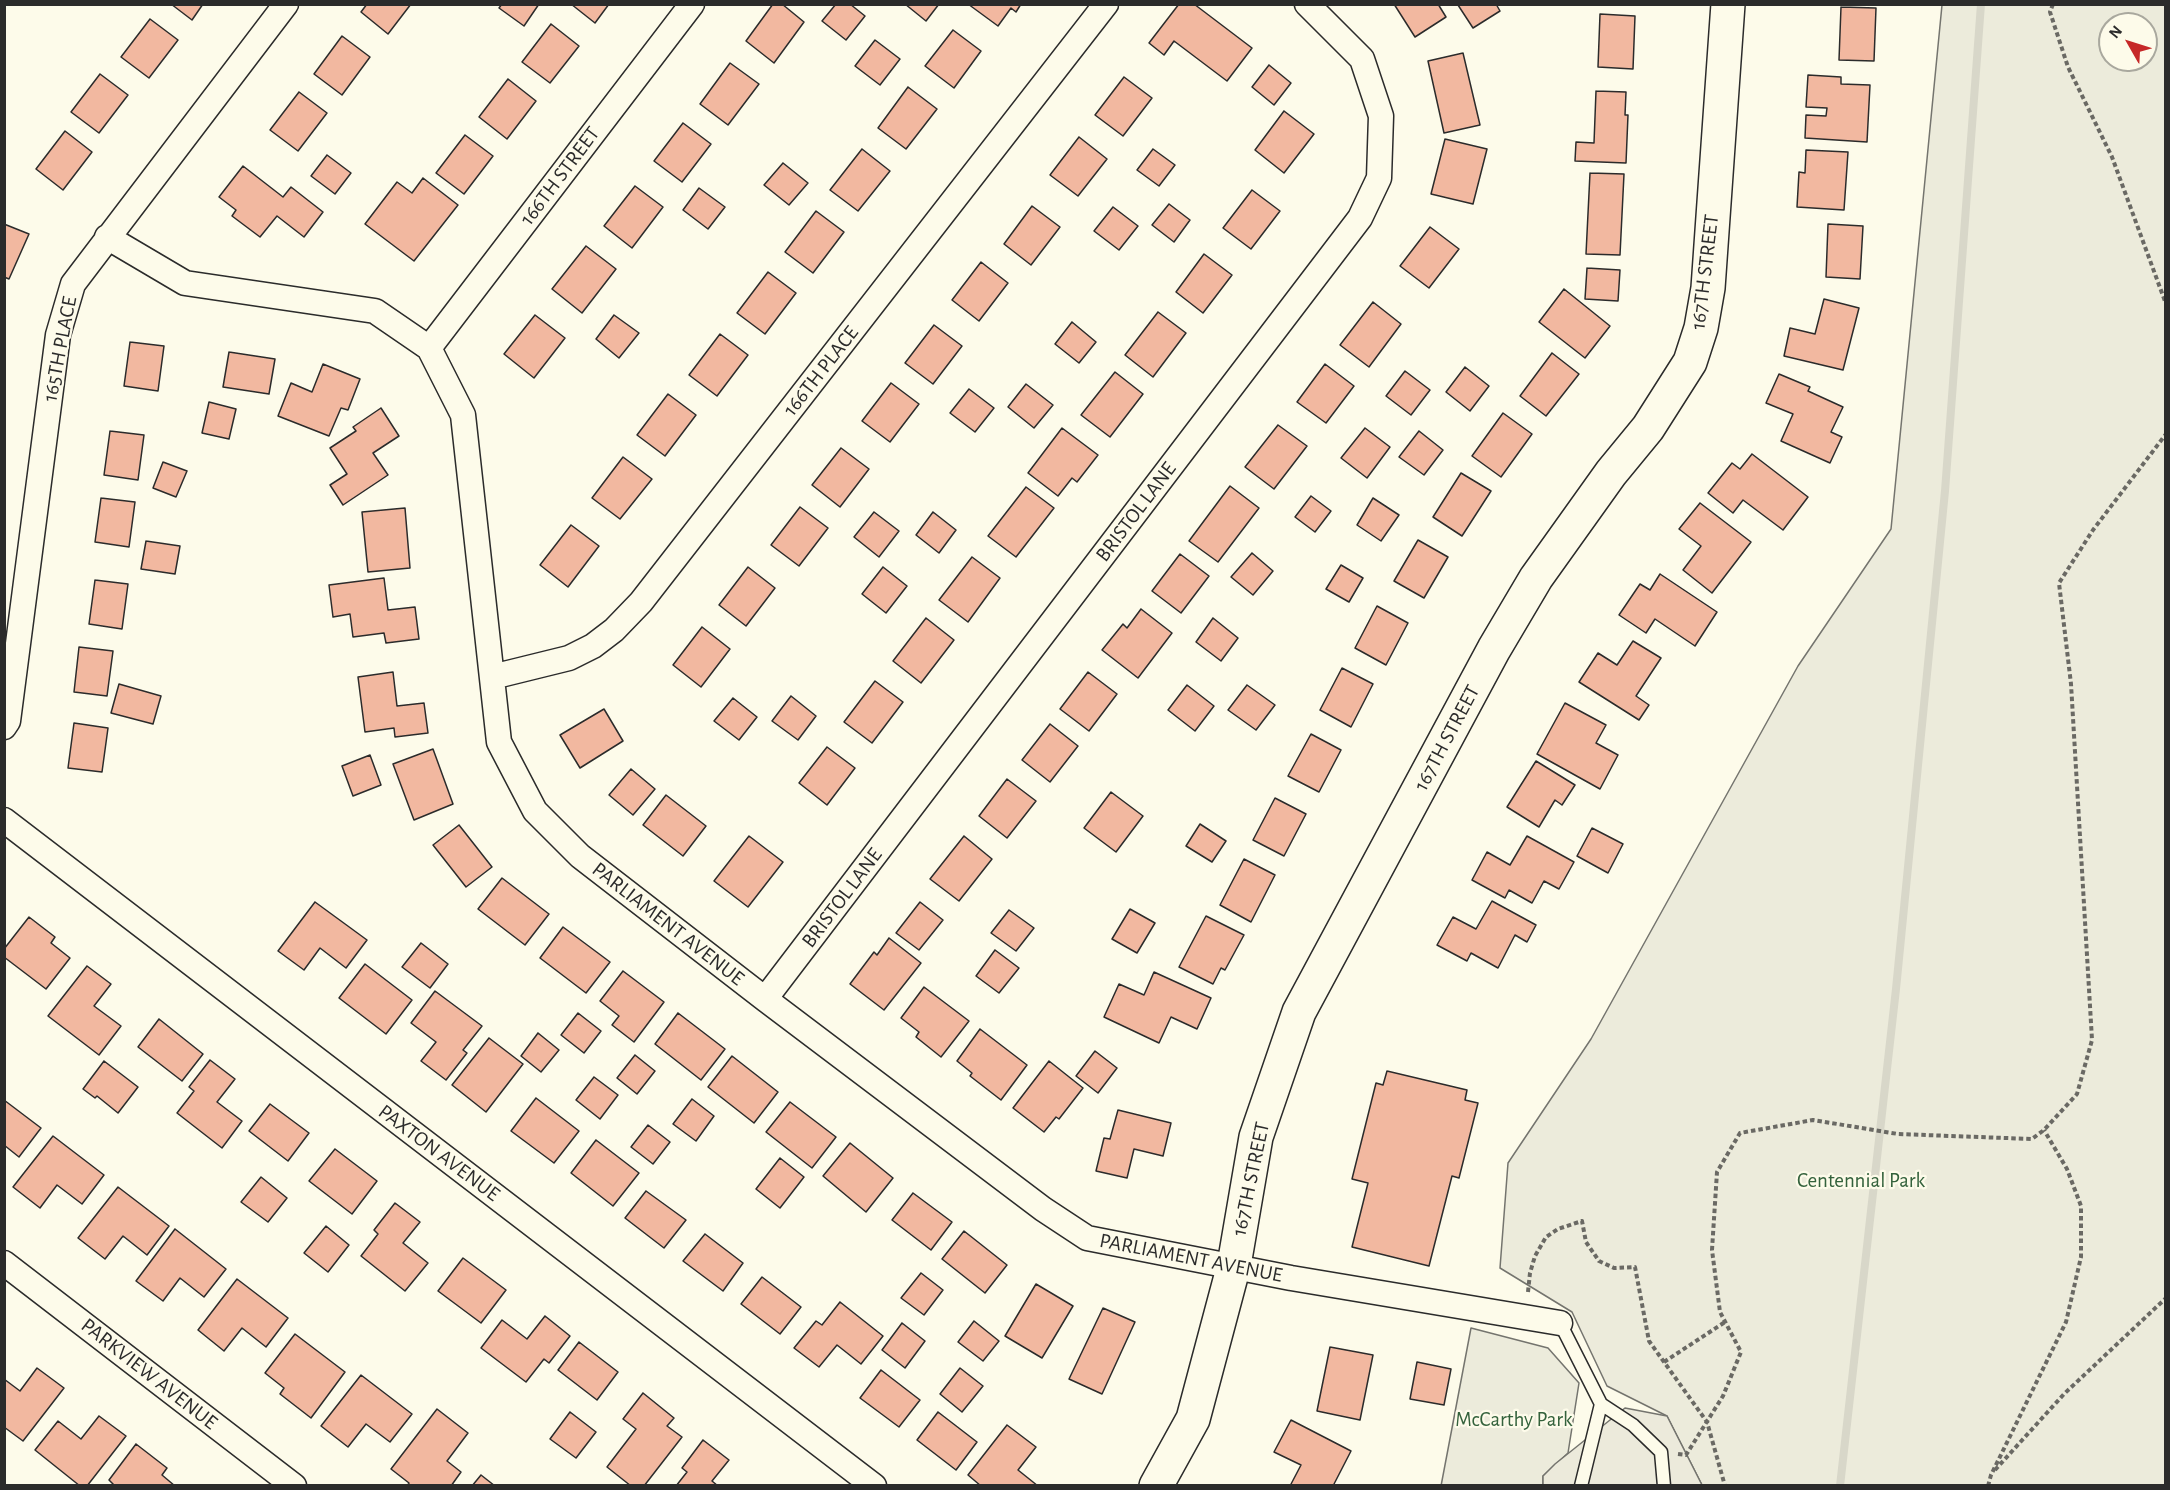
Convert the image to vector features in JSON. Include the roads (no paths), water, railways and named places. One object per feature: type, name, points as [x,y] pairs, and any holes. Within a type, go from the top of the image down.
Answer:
[{"type":"street","name":"165TH PLACE","points":[[4,727],[8,721],[10,709],[58,334],[73,284],[286,4]]},
{"type":"street","name":"166TH STREET","points":[[429,348],[692,4]]},
{"type":"street","name":"166TH PLACE","points":[[492,677],[569,658],[593,646],[614,630],[641,602],[1106,4]]},
{"type":"street","name":"BRISTOL LANE","points":[[765,999],[1360,218],[1378,178],[1381,116],[1362,59],[1307,4]]},
{"type":"street","name":"167TH STREET","points":[[1156,1485],[1193,1419],[1234,1265],[1256,1137],[1299,1012],[1494,649],[1536,579],[1605,482],[1648,428],[1690,362],[1701,328],[1708,288],[1728,4]]},
{"type":"street","name":"PARLIAMENT AVENUE","points":[[107,237],[185,283],[375,311],[429,348],[463,415],[499,742],[535,811],[580,856],[1043,1209],[1087,1238],[1291,1278],[1560,1323]]},
{"type":"street","name":"PAXTON AVENUE","points":[[4,820],[874,1485]]},
{"type":"street","name":"PARKVIEW AVENUE","points":[[4,1263],[294,1485]]},
{"type":"lane","points":[[1560,1323],[1601,1404],[1633,1425],[1661,1452],[1664,1485]]},
{"type":"lane","points":[[1581,1485],[1601,1404]]},
{"type":"waterway","points":[[1840,1486],[1896,989],[1945,491],[1981,4]]},
{"type":"park label","name":"Centennial Park","points":[[1861,1181]]},
{"type":"park label","name":"McCarthy Park","points":[[1514,1420]]}]
